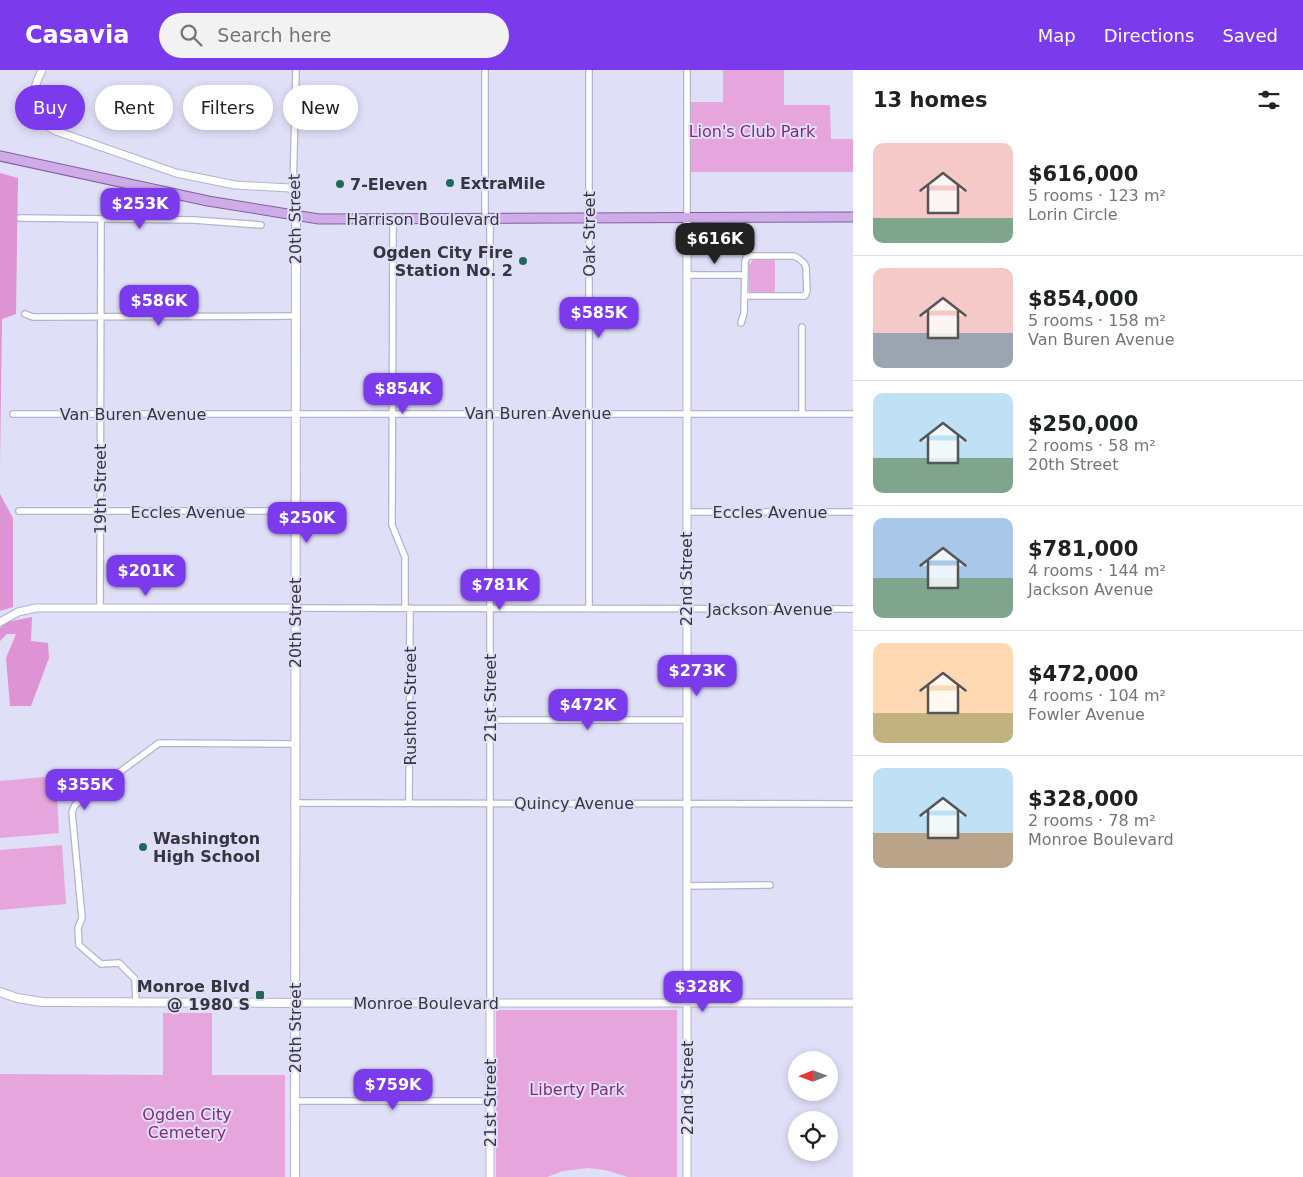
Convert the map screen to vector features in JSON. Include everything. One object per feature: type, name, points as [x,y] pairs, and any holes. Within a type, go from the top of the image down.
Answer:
[{"type":"main road","name":"Harrison Boulevard","points":[[0,156],[208,202],[319,219],[853,217]]},
{"type":"main road","name":"20th Street","points":[[295,1177],[296,216]]},
{"type":"main road","name":"Monroe Boulevard","points":[[0,992],[17,998],[42,1002],[295,1003]]},
{"type":"street","points":[[42,70],[33,91],[36,112],[40,120],[56,131],[176,173],[235,185],[294,190]]},
{"type":"street","name":"20th Street","points":[[296,70],[294,190],[296,216]]},
{"type":"street","name":"21st Street","points":[[485,70],[490,414],[490,1177]]},
{"type":"street","name":"Oak Street","points":[[589,70],[589,608]]},
{"type":"street","name":"22nd Street","points":[[687,70],[687,1177]]},
{"type":"street","points":[[20,218],[194,220],[261,225]]},
{"type":"street","name":"19th Street","points":[[100,219],[100,608]]},
{"type":"street","name":"Rushton Street","points":[[393,220],[392,525],[405,557],[408,608],[409,803]]},
{"type":"street","points":[[741,324],[744,313],[745,259],[748,257],[794,256],[804,263],[806,267],[805,296],[745,296]]},
{"type":"street","points":[[686,276],[745,275]]},
{"type":"street","points":[[25,314],[33,316],[296,316]]},
{"type":"street","points":[[802,327],[802,414]]},
{"type":"street","name":"Van Buren Avenue","points":[[13,414],[853,414]]},
{"type":"street","name":"Eccles Avenue","points":[[19,511],[296,511]]},
{"type":"street","name":"Eccles Avenue","points":[[687,512],[853,512]]},
{"type":"street","name":"Jackson Avenue","points":[[0,622],[18,612],[36,608],[853,610]]},
{"type":"street","points":[[489,720],[687,720]]},
{"type":"street","points":[[136,1003],[136,979],[120,963],[101,964],[79,944],[78,928],[82,918],[72,812],[75,805],[159,743],[294,744]]},
{"type":"street","name":"Quincy Avenue","points":[[294,803],[853,804]]},
{"type":"street","points":[[687,886],[770,885]]},
{"type":"street","name":"Monroe Boulevard","points":[[295,1003],[853,1003]]},
{"type":"street","points":[[295,1101],[490,1101]]},
{"type":"green space","name":"Lion's Club Park","points":[[723,70],[784,70],[784,105],[830,105],[831,139],[853,139],[853,172],[691,172],[691,102],[723,102]]},
{"type":"green space","points":[[753,260],[775,260],[775,293],[753,293],[749,291],[749,265]]},
{"type":"green space","points":[[56,776],[59,833],[0,838],[0,781]]},
{"type":"green space","points":[[62,845],[66,904],[0,910],[0,850]]},
{"type":"green space","name":"Liberty Park","points":[[496,1010],[677,1010],[677,1177],[628,1177],[605,1170],[588,1168],[563,1171],[547,1177],[496,1177]]},
{"type":"green space","name":"Ogden City Cemetery","points":[[163,1013],[212,1013],[212,1075],[285,1075],[285,1177],[0,1177],[0,1074],[163,1075]]},
{"type":"shaded area","points":[[0,173],[18,178],[16,314],[2,319],[0,467]]},
{"type":"shaded area","points":[[0,494],[13,518],[13,607],[0,611]]},
{"type":"shaded area","points":[[32,617],[31,641],[48,643],[49,658],[31,706],[10,706],[6,658],[16,634],[7,634],[0,641],[0,628],[7,622]]},
{"type":"place","name":"ExtraMile","points":[[450,183]]},
{"type":"place","name":"7-Eleven","points":[[340,184]]},
{"type":"place","name":"Ogden City Fire Station No. 2","points":[[523,261]]},
{"type":"place","name":"Washington High School","points":[[143,847]]},
{"type":"place","name":"Monroe Blvd @ 1980 S","points":[[260,995]]}]
